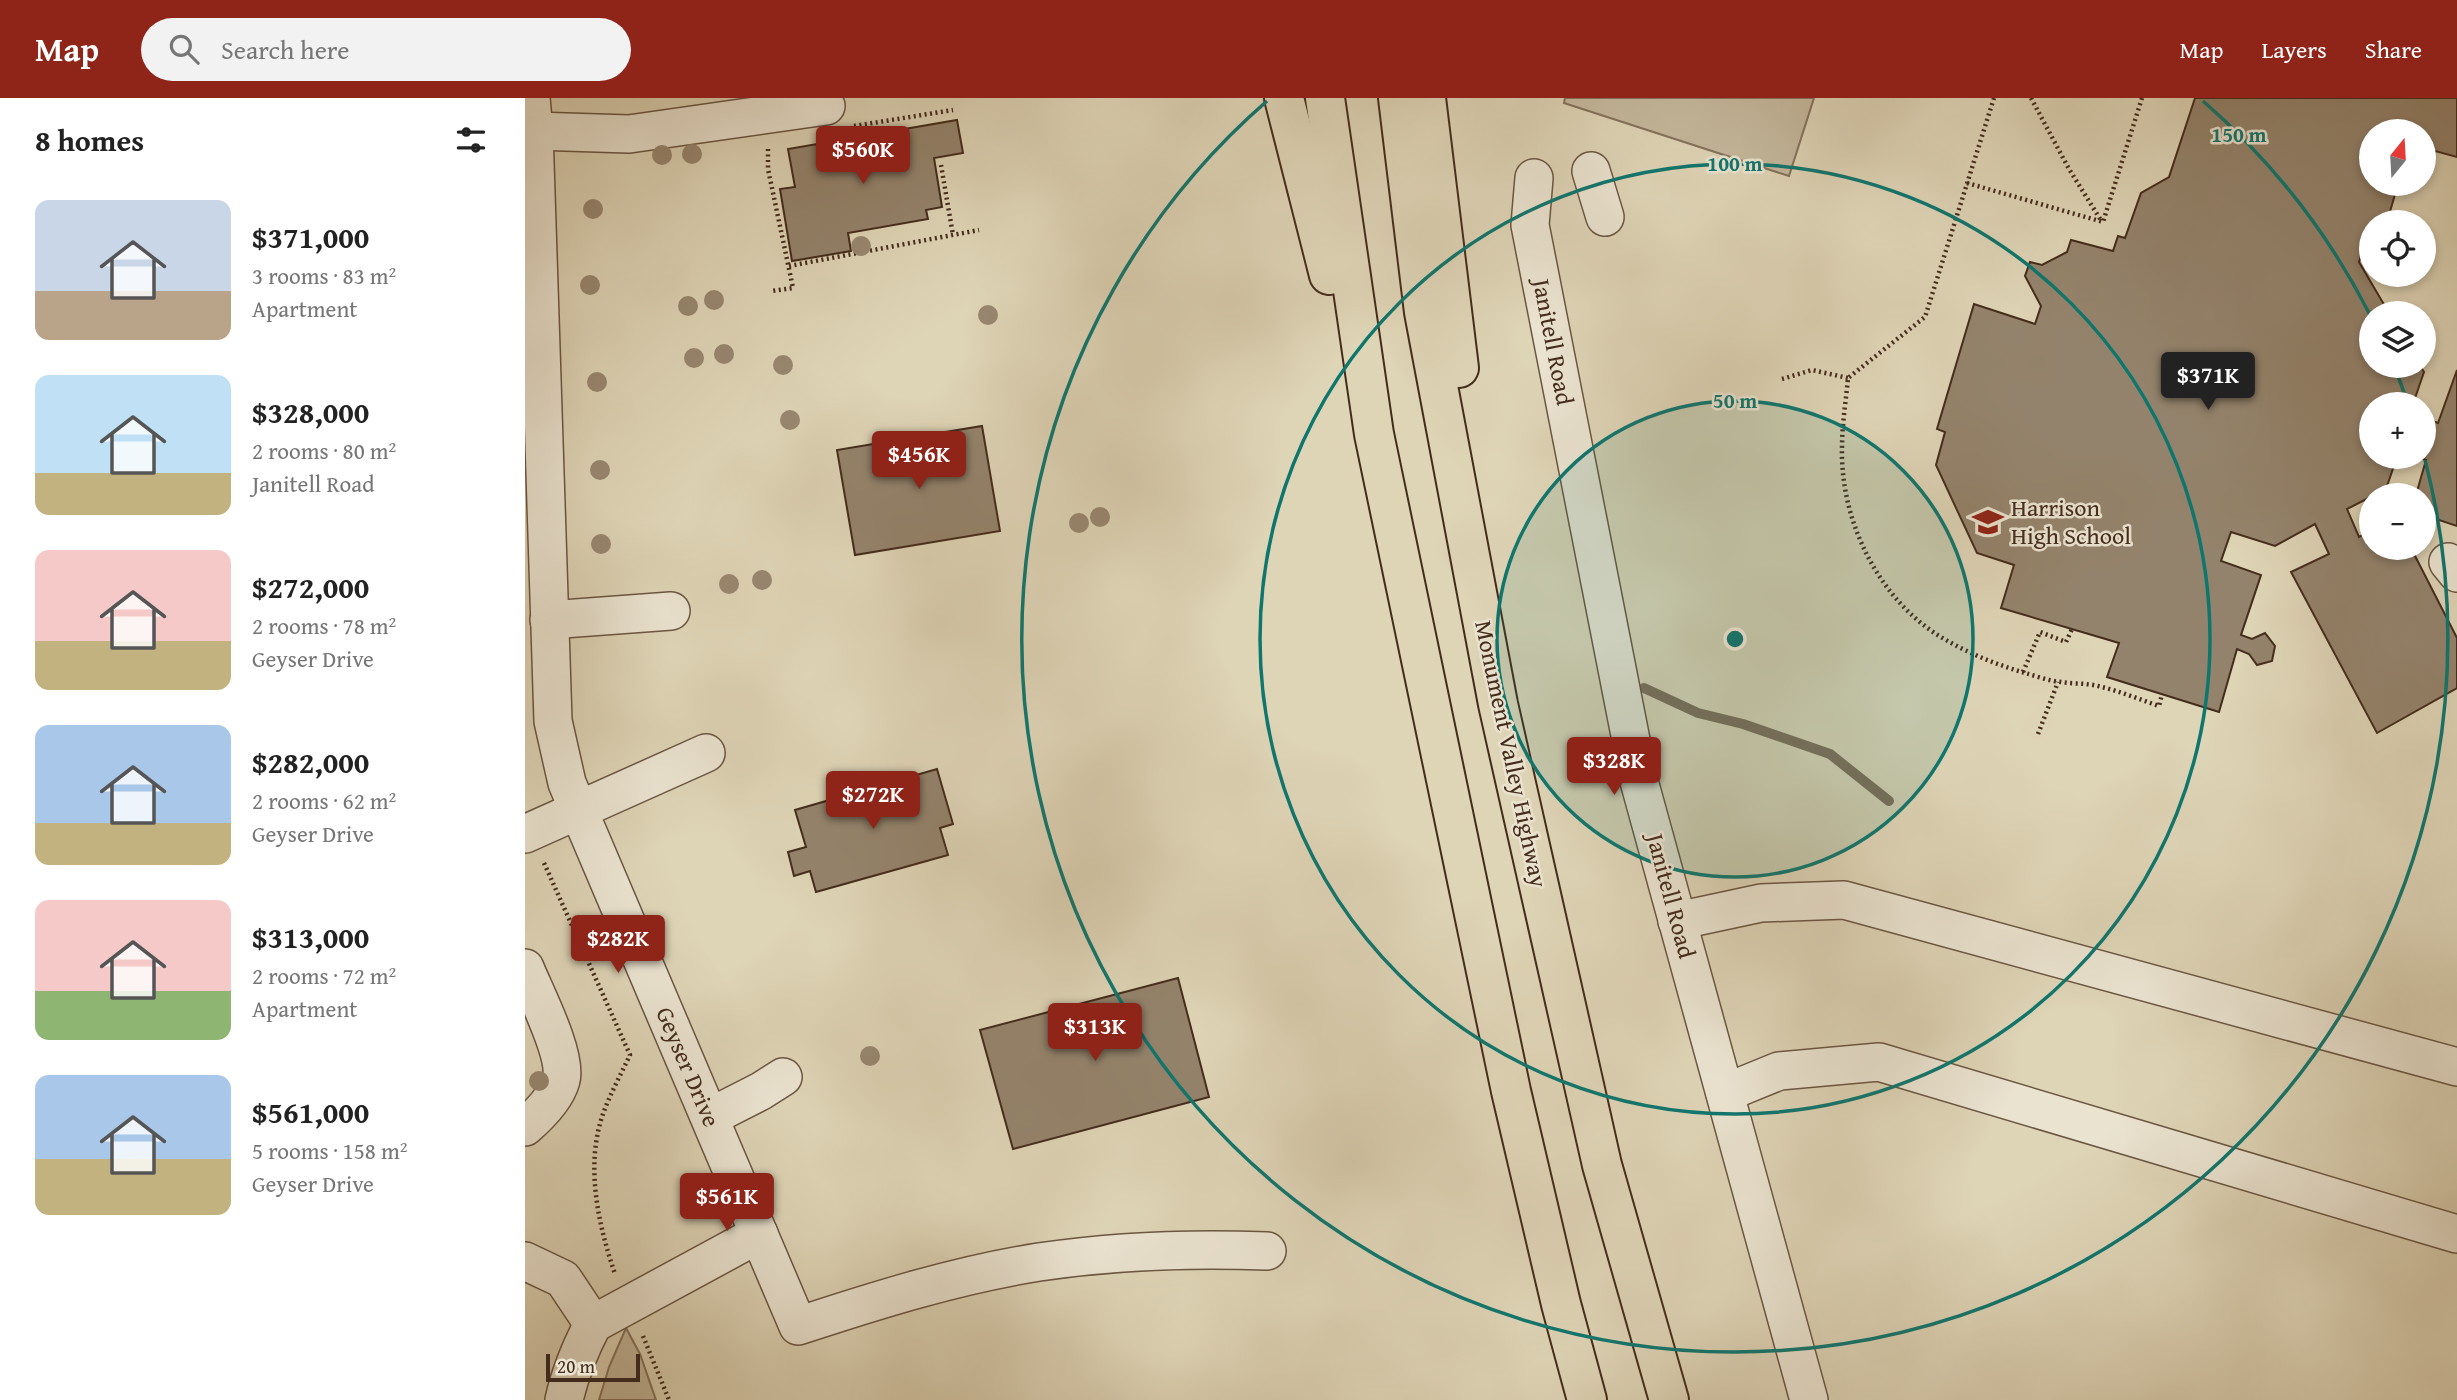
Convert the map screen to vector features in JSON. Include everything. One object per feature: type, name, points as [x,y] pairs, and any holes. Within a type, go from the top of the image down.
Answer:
[{"type":"highway","points":[[1285,98],[1397,545]]},
{"type":"highway","points":[[1325,98],[1374,434],[1511,1091],[1561,1304],[1587,1400]]},
{"type":"highway","name":"Monument Valley Highway","points":[[1398,98],[1424,312],[1498,704],[1602,1165],[1669,1400]]},
{"type":"highway","points":[[1426,98],[1498,704]]},
{"type":"street","points":[[533,115],[629,134],[837,117]]},
{"type":"street","name":"Geyser Drive","points":[[533,115],[535,460],[549,620],[553,722],[567,783],[798,1326],[883,1298],[1039,1262],[1209,1249],[1267,1251]]},
{"type":"street","points":[[1591,171],[1605,217]]},
{"type":"street","name":"Janitell Road","points":[[1534,178],[1530,225],[1639,781],[1809,1400]]},
{"type":"street","points":[[549,620],[671,611]]},
{"type":"street","points":[[525,834],[706,753]]},
{"type":"street","points":[[1677,921],[1761,903],[1844,900],[2457,1066]]},
{"type":"street","points":[[525,968],[561,1056],[562,1078],[553,1097],[525,1127]]},
{"type":"street","points":[[1725,1093],[1779,1071],[1879,1062],[2457,1234]]},
{"type":"street","points":[[710,1117],[783,1077]]},
{"type":"street","points":[[564,1400],[568,1380],[593,1324],[759,1234]]},
{"type":"street","points":[[525,1261],[563,1279],[593,1324]]},
{"type":"path","points":[[1994,98],[1925,317],[1848,378],[1842,449],[1845,488],[1853,522],[1883,583],[1909,613],[1944,639],[1969,652],[2058,682],[2096,685],[2159,706],[2162,694]]},
{"type":"path","points":[[2031,98],[2069,169],[2103,222]]},
{"type":"path","points":[[2103,222],[2142,98]]},
{"type":"path","points":[[837,117],[953,110]]},
{"type":"path","points":[[768,140],[768,169],[793,288],[772,291]]},
{"type":"path","points":[[941,165],[953,235]]},
{"type":"path","points":[[1968,183],[2103,222]]},
{"type":"path","points":[[789,266],[979,230]]},
{"type":"path","points":[[1782,379],[1812,370],[1848,378]]},
{"type":"path","points":[[2023,672],[2040,632],[2066,642],[2072,629]]},
{"type":"path","points":[[2038,734],[2058,682]]},
{"type":"path","points":[[627,1307],[646,1341],[669,1400]]},
{"type":"shaded area","points":[[1565,98],[1814,98],[1789,176],[1564,103]]},
{"type":"shaded area","points":[[626,1328],[640,1354],[656,1400],[599,1400],[609,1367]]},
{"type":"building","points":[[2195,98],[2457,98],[2457,157],[2436,151],[2436,119],[2359,119],[2359,196],[2395,196],[2390,210],[2359,210],[2359,287],[2374,287],[2382,301],[2359,301],[2359,378],[2422,378],[2417,392],[2359,392],[2359,469],[2393,469],[2388,483],[2359,483],[2359,503],[2347,509],[2359,537],[2359,560],[2417,560],[2457,638],[2457,688],[2377,733],[2291,572],[2329,554],[2315,524],[2275,546],[2231,532],[2221,561],[2261,575],[2241,635],[2252,639],[2265,633],[2275,646],[2272,661],[2257,665],[2249,654],[2237,649],[2219,712],[2107,677],[2119,643],[2001,608],[2014,565],[1977,553],[1936,465],[1945,432],[1937,429],[1974,304],[2035,324],[2041,306],[2025,276],[2030,262],[2042,265],[2067,252],[2071,240],[2113,251],[2118,236],[2125,238],[2141,193],[2169,177]]},
{"type":"building","points":[[957,120],[963,153],[934,158],[942,207],[926,210],[928,219],[848,233],[851,251],[792,261],[780,189],[795,187],[788,149]]},
{"type":"building","points":[[2457,370],[2457,526],[2436,519],[2436,483],[2419,483],[2423,469],[2436,469],[2436,422],[2438,423]]},
{"type":"building","points":[[982,426],[1000,531],[855,555],[837,450]]},
{"type":"building","points":[[937,769],[953,824],[940,828],[948,855],[816,892],[810,871],[794,876],[788,852],[806,847],[795,810]]},
{"type":"building","points":[[1178,978],[1209,1097],[1013,1149],[980,1030]]},
{"type":"waterway","points":[[1644,688],[1698,713],[1743,724],[1830,754],[1889,801]]},
{"type":"place","name":"Harrison High School","points":[[1988,522]]}]
